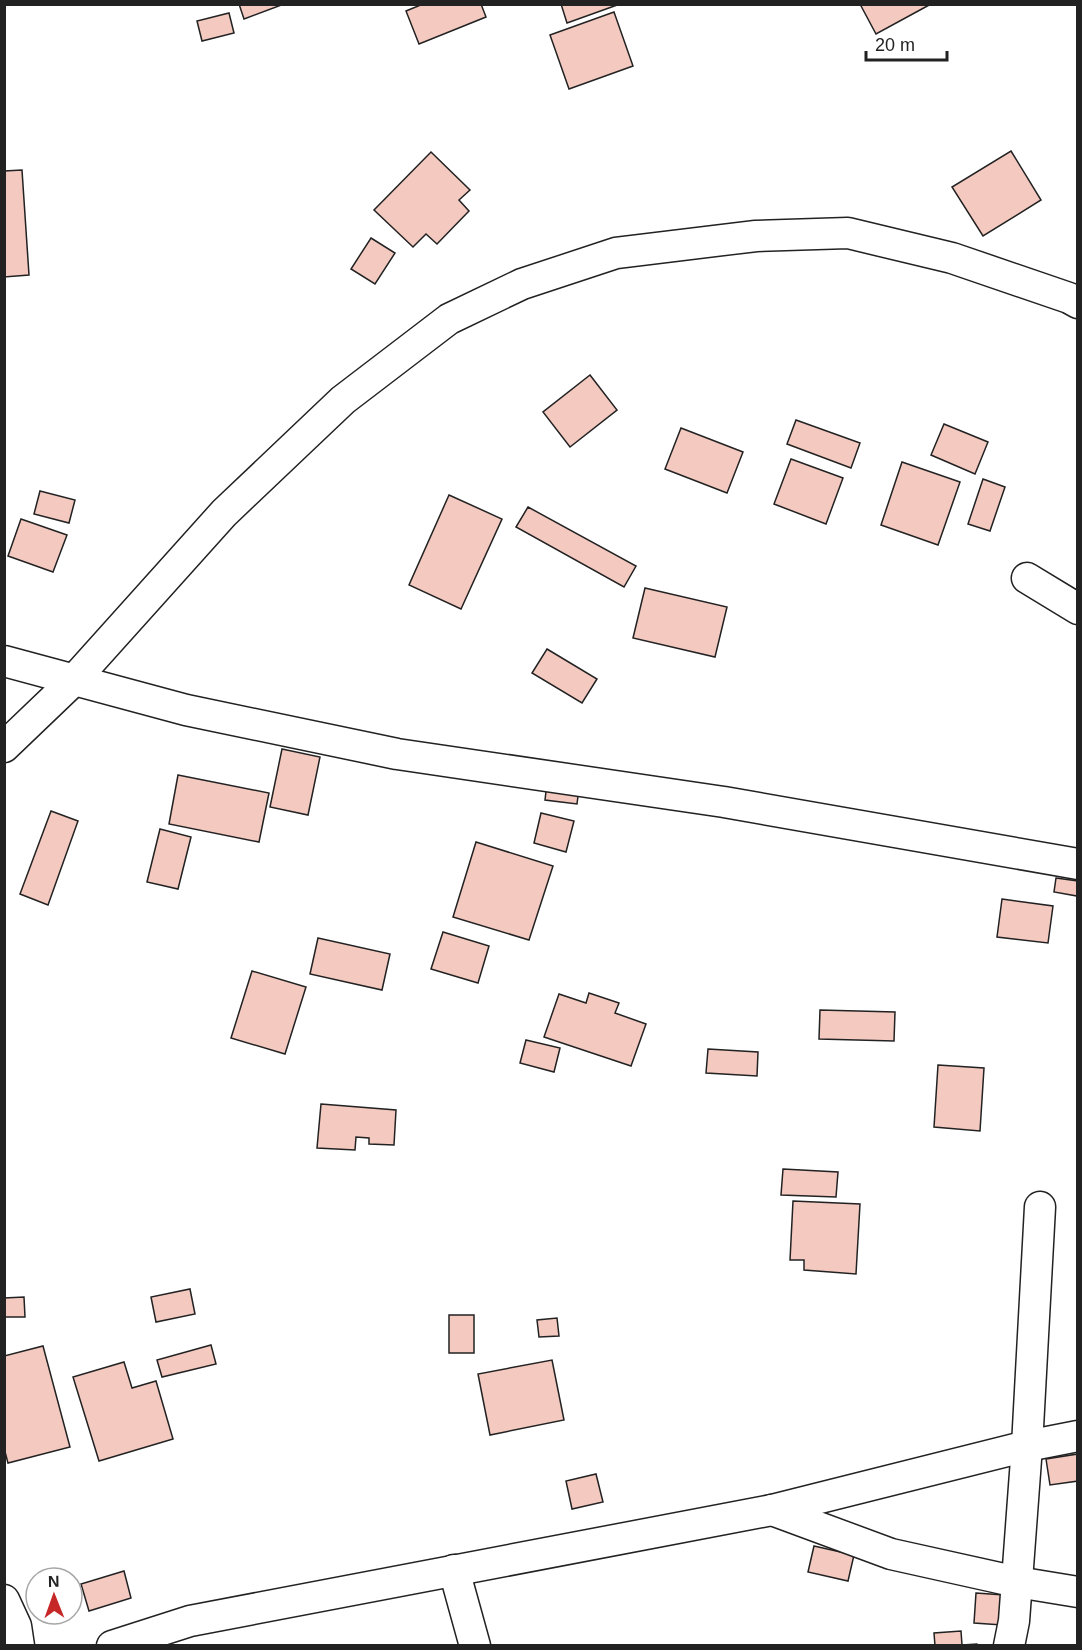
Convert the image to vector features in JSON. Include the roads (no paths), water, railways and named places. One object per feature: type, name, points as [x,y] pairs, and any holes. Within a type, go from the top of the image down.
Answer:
[{"type":"street","points":[[4,747],[74,680],[224,513],[343,400],[449,319],[522,284],[616,253],[756,236],[848,233],[952,258],[1069,298],[1077,303]]},
{"type":"street","points":[[1027,578],[1077,609]]},
{"type":"street","points":[[4,661],[186,710],[397,754],[724,802],[1077,864]]},
{"type":"street","points":[[1010,1646],[1014,1621],[1027,1446],[1040,1207]]},
{"type":"street","points":[[112,1646],[190,1622],[772,1510],[1027,1446],[1077,1436]]},
{"type":"street","points":[[772,1510],[891,1554],[1017,1582],[1077,1592]]},
{"type":"street","points":[[454,1570],[475,1646]]},
{"type":"street","points":[[4,1600],[16,1626],[20,1646]]}]
